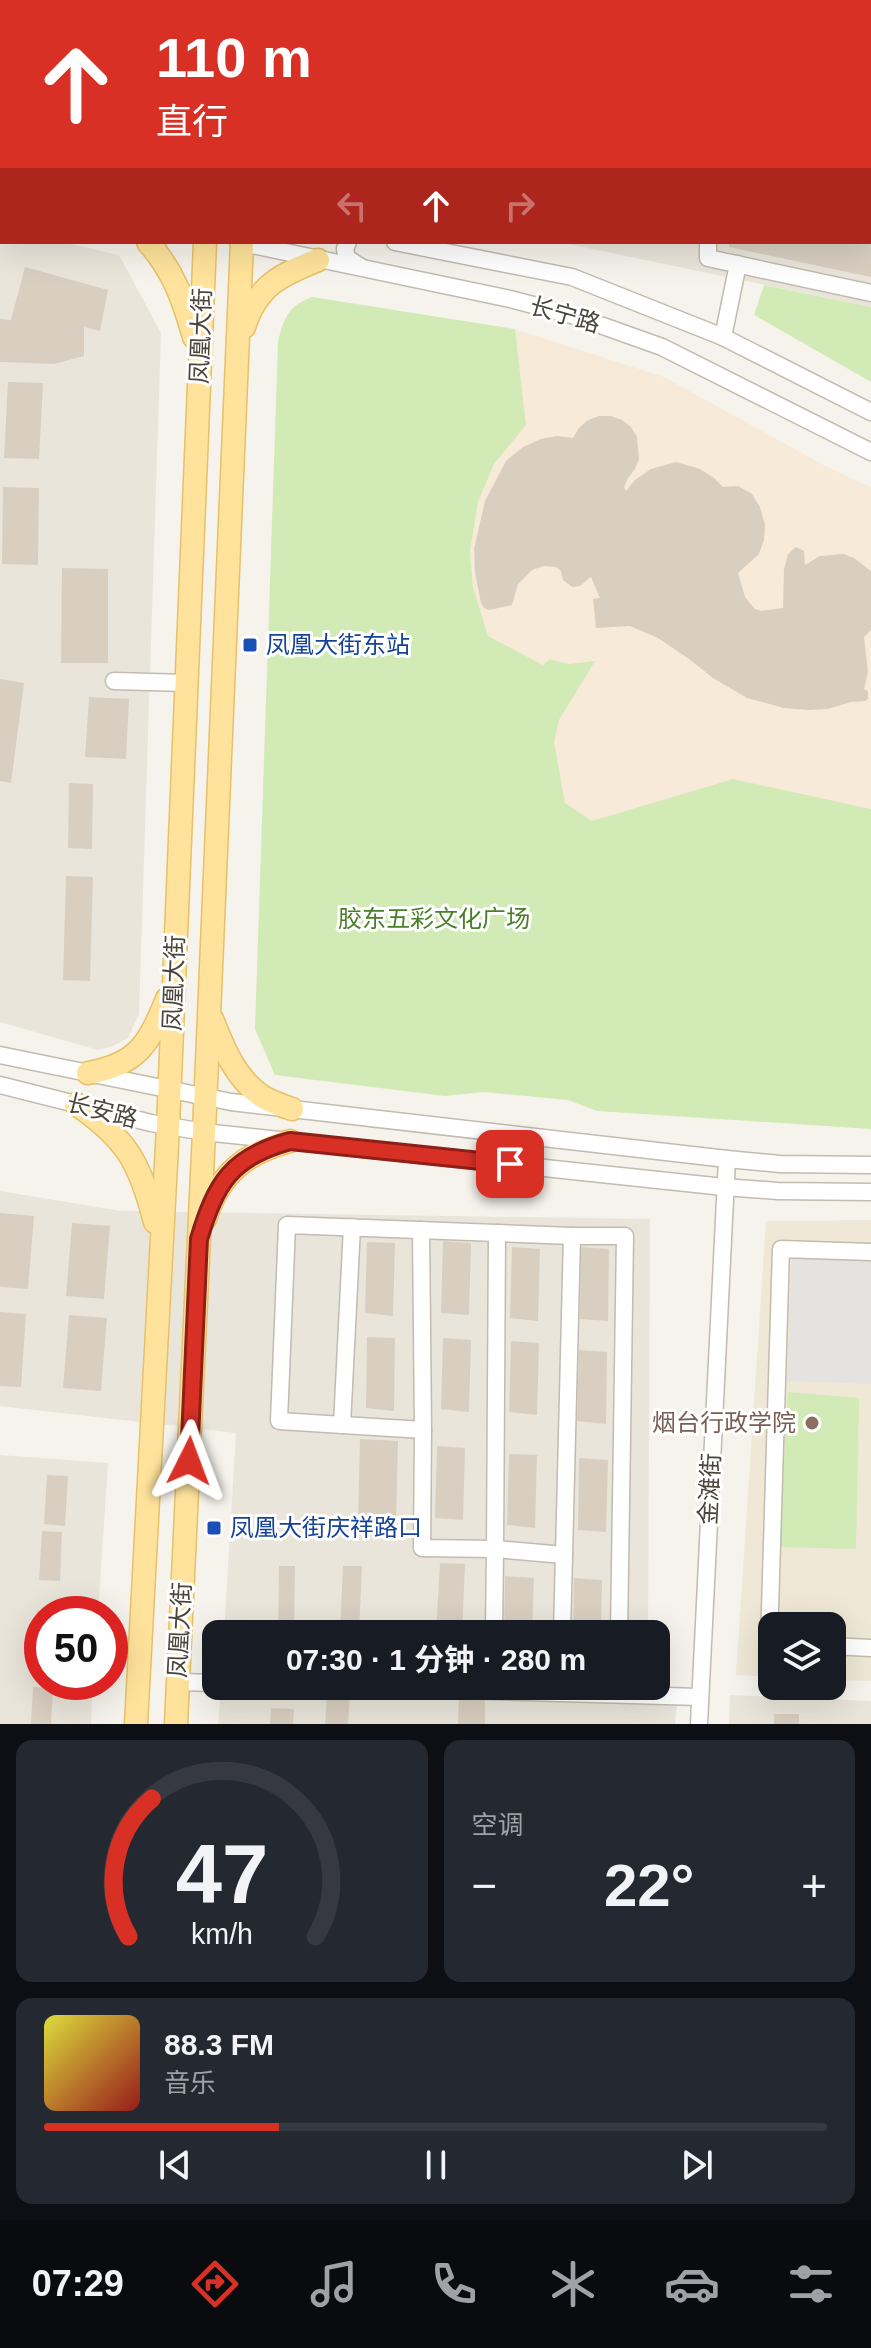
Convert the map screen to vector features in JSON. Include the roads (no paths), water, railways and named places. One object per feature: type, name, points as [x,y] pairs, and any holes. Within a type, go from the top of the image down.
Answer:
[{"type":"main road","points":[[150,244],[169,268],[200,359]]},
{"type":"main road","name":"凤凰大街","points":[[136,1724],[168,1126],[205,244]]},
{"type":"main road","name":"凤凰大街","points":[[176,1724],[206,1097],[241,244]]},
{"type":"main road","points":[[238,343],[247,316],[271,284],[286,272],[318,260]]},
{"type":"main road","points":[[88,1073],[106,1070],[141,1050],[155,1032],[174,980]]},
{"type":"main road","points":[[209,1013],[236,1070],[250,1087],[264,1098],[292,1109]]},
{"type":"main road","points":[[76,1104],[105,1124],[133,1159],[148,1194],[161,1246]]},
{"type":"main road","points":[[199,1239],[208,1209],[222,1182],[245,1159],[266,1147],[290,1141]]},
{"type":"street","name":"长宁路","points":[[250,244],[510,299],[575,316],[662,347],[871,452]]},
{"type":"street","points":[[347,244],[347,258],[371,271]]},
{"type":"street","name":"长宁路","points":[[405,244],[572,277],[723,337],[871,412]]},
{"type":"street","points":[[708,244],[708,258],[871,293]]},
{"type":"street","points":[[723,337],[738,264]]},
{"type":"street","points":[[114,681],[186,683]]},
{"type":"street","name":"长安路","points":[[0,1055],[231,1102],[727,1159],[780,1164],[871,1165]]},
{"type":"street","name":"长安路","points":[[0,1085],[204,1132],[724,1187],[871,1192]]},
{"type":"street","name":"金滩街","points":[[699,1724],[727,1159]]},
{"type":"street","points":[[423,1430],[279,1421],[287,1225],[625,1236],[619,1620]]},
{"type":"street","points":[[342,1425],[352,1227]]},
{"type":"street","points":[[421,1230],[422,1548],[495,1549],[564,1555]]},
{"type":"street","points":[[494,1620],[497,1233]]},
{"type":"street","points":[[562,1620],[572,1236]]},
{"type":"street","points":[[770,1612],[781,1249],[871,1252]]},
{"type":"street","points":[[846,1647],[871,1648]]},
{"type":"street","points":[[178,1682],[202,1683]]},
{"type":"street","points":[[670,1696],[700,1697]]},
{"type":"place","name":"凤凰大街东站","points":[[250,645]]},
{"type":"place","name":"烟台行政学院","points":[[812,1423]]},
{"type":"place","name":"凤凰大街庆祥路口","points":[[214,1528]]},
{"type":"park label","name":"胶东五彩文化广场","points":[[434,919]]}]
